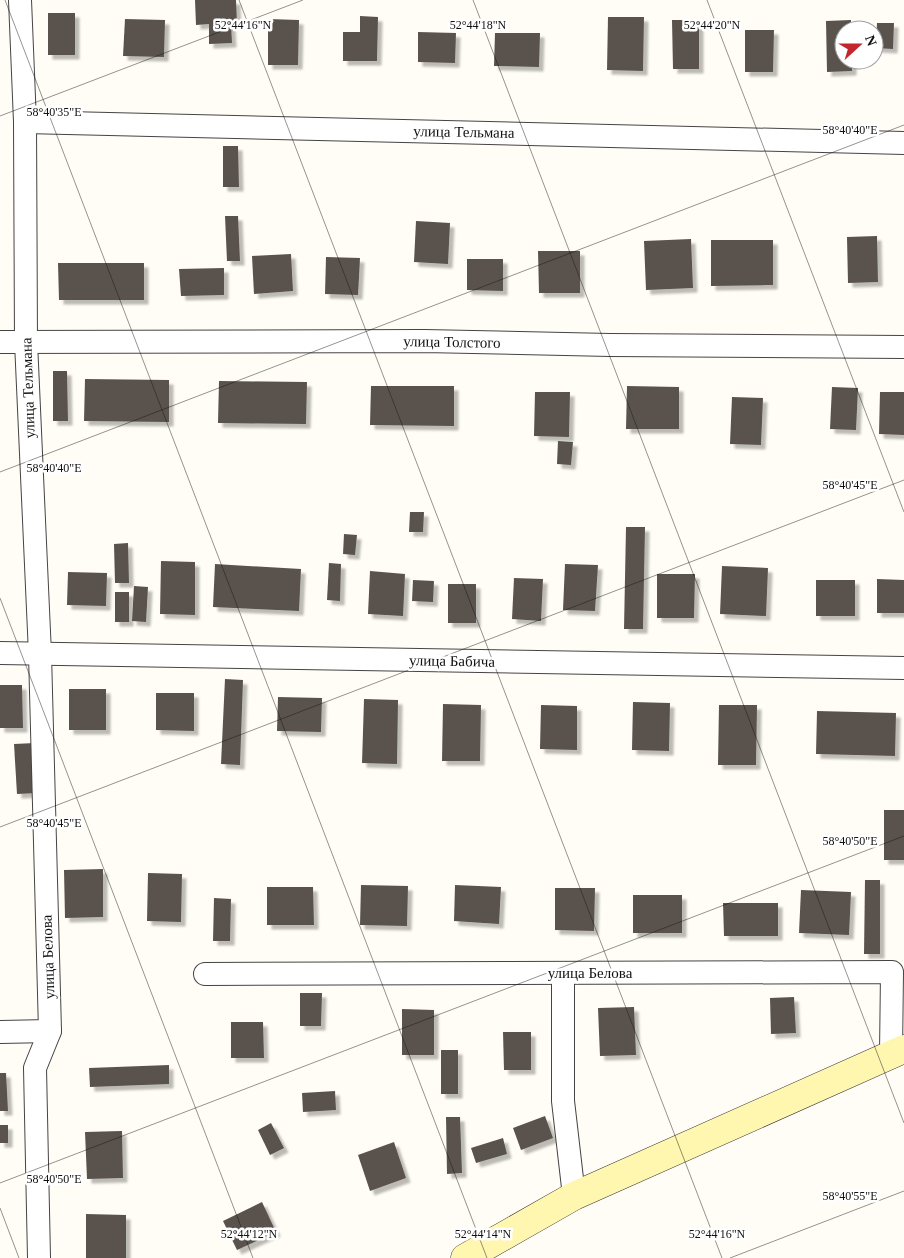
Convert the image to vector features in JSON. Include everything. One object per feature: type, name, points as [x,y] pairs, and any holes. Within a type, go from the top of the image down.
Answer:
[{"type":"main road","name":"улица Белова","points":[[465,1258],[574,1196],[898,1052]]},
{"type":"street","name":"улица Тельмана","points":[[20,0],[25,122],[26,342],[40,654]]},
{"type":"street","name":"улица Тельмана","points":[[25,122],[904,143]]},
{"type":"street","name":"улица Толстого","points":[[0,342],[424,341],[620,345],[904,347]]},
{"type":"street","name":"улица Бабича","points":[[0,653],[904,668]]},
{"type":"street","name":"улица Белова","points":[[39,1258],[35,1068],[50,1031],[40,654]]},
{"type":"street","name":"улица Белова","points":[[206,974],[892,972],[898,1052]]},
{"type":"street","points":[[564,973],[563,1101],[574,1196]]},
{"type":"street","points":[[0,1032],[50,1031]]},
{"type":"building","points":[[195,0],[236,0],[237,24],[231,24],[232,43],[209,44],[209,24],[196,25]]},
{"type":"building","points":[[48,13],[75,13],[75,55],[48,55]]},
{"type":"building","points":[[360,16],[378,17],[377,61],[343,61],[343,32],[360,32]]},
{"type":"building","points":[[608,17],[644,17],[643,71],[607,70]]},
{"type":"building","points":[[125,19],[165,20],[164,57],[123,56]]},
{"type":"building","points":[[268,19],[299,20],[298,65],[268,65]]},
{"type":"building","points":[[672,20],[699,20],[699,69],[673,69]]},
{"type":"building","points":[[826,21],[834,21],[834,70],[852,71],[827,72]]},
{"type":"building","points":[[884,23],[894,23],[893,49],[884,48]]},
{"type":"building","points":[[745,30],[774,30],[773,72],[745,72]]},
{"type":"building","points":[[418,32],[456,33],[455,63],[418,62]]},
{"type":"building","points":[[495,33],[540,33],[539,67],[494,66]]},
{"type":"building","points":[[223,146],[238,146],[239,187],[223,187]]},
{"type":"building","points":[[225,216],[238,216],[240,261],[227,261]]},
{"type":"building","points":[[416,221],[450,223],[448,264],[414,262]]},
{"type":"building","points":[[877,236],[878,282],[848,283],[847,237]]},
{"type":"building","points":[[691,239],[693,288],[646,290],[644,241]]},
{"type":"building","points":[[711,240],[773,240],[773,285],[711,286]]},
{"type":"building","points":[[538,251],[580,251],[580,293],[539,293]]},
{"type":"building","points":[[291,254],[293,291],[254,294],[252,256]]},
{"type":"building","points":[[326,257],[360,258],[358,295],[325,294]]},
{"type":"building","points":[[467,259],[503,259],[503,291],[467,290]]},
{"type":"building","points":[[58,263],[144,263],[144,300],[59,300]]},
{"type":"building","points":[[224,268],[224,295],[181,296],[179,269]]},
{"type":"building","points":[[53,371],[67,371],[68,421],[53,421]]},
{"type":"building","points":[[85,379],[169,380],[169,422],[84,421]]},
{"type":"building","points":[[219,381],[307,382],[306,424],[218,423]]},
{"type":"building","points":[[371,386],[454,386],[454,426],[370,425]]},
{"type":"building","points":[[627,386],[679,387],[679,429],[626,429]]},
{"type":"building","points":[[832,387],[858,388],[856,430],[830,429]]},
{"type":"building","points":[[535,392],[570,392],[569,437],[534,436]]},
{"type":"building","points":[[880,392],[904,392],[904,435],[879,434]]},
{"type":"building","points":[[732,397],[763,398],[761,445],[730,444]]},
{"type":"building","points":[[558,441],[573,442],[571,465],[557,464]]},
{"type":"building","points":[[410,512],[424,512],[423,532],[409,532]]},
{"type":"building","points":[[626,527],[645,527],[643,629],[624,629]]},
{"type":"building","points":[[344,534],[357,535],[355,555],[343,554]]},
{"type":"building","points":[[128,543],[129,583],[115,583],[114,544]]},
{"type":"building","points":[[161,561],[195,562],[195,615],[160,614]]},
{"type":"building","points":[[329,563],[341,564],[340,601],[327,600]]},
{"type":"building","points":[[215,564],[301,569],[299,611],[213,607]]},
{"type":"building","points":[[565,564],[598,565],[595,611],[563,610]]},
{"type":"building","points":[[722,566],[768,568],[766,616],[720,614]]},
{"type":"building","points":[[370,571],[405,574],[403,616],[368,614]]},
{"type":"building","points":[[68,572],[107,573],[106,606],[67,605]]},
{"type":"building","points":[[657,574],[695,574],[694,618],[657,618]]},
{"type":"building","points":[[514,578],[543,579],[541,621],[512,619]]},
{"type":"building","points":[[877,579],[904,580],[904,613],[877,613]]},
{"type":"building","points":[[413,580],[434,581],[433,602],[412,601]]},
{"type":"building","points":[[816,580],[855,580],[855,616],[816,616]]},
{"type":"building","points":[[448,584],[476,584],[476,623],[448,623]]},
{"type":"building","points":[[134,586],[148,587],[146,622],[132,621]]},
{"type":"building","points":[[115,592],[129,592],[129,622],[115,622]]},
{"type":"building","points":[[225,679],[243,680],[240,765],[221,764]]},
{"type":"building","points":[[0,685],[22,685],[23,728],[0,728]]},
{"type":"building","points":[[69,689],[106,689],[106,730],[69,730]]},
{"type":"building","points":[[156,693],[194,693],[194,731],[156,730]]},
{"type":"building","points":[[278,697],[322,698],[321,732],[277,731]]},
{"type":"building","points":[[364,699],[398,700],[397,764],[362,763]]},
{"type":"building","points":[[633,702],[670,703],[669,751],[632,750]]},
{"type":"building","points":[[443,704],[481,705],[480,761],[442,761]]},
{"type":"building","points":[[541,705],[577,706],[577,750],[540,749]]},
{"type":"building","points":[[719,705],[757,705],[756,765],[718,765]]},
{"type":"building","points":[[817,711],[896,713],[895,756],[816,754]]},
{"type":"building","points":[[35,743],[37,793],[17,794],[14,744]]},
{"type":"building","points":[[884,810],[904,810],[904,860],[884,860]]},
{"type":"building","points":[[103,869],[103,917],[65,918],[64,870]]},
{"type":"building","points":[[148,873],[182,874],[181,922],[147,921]]},
{"type":"building","points":[[865,880],[880,880],[880,954],[864,954]]},
{"type":"building","points":[[361,885],[408,886],[407,926],[360,925]]},
{"type":"building","points":[[455,885],[501,887],[499,924],[454,921]]},
{"type":"building","points":[[267,887],[313,887],[314,925],[267,925]]},
{"type":"building","points":[[555,888],[595,888],[594,931],[555,930]]},
{"type":"building","points":[[801,890],[851,892],[849,935],[799,933]]},
{"type":"building","points":[[633,895],[682,895],[682,933],[633,933]]},
{"type":"building","points":[[214,898],[231,899],[230,941],[213,941]]},
{"type":"building","points":[[723,903],[778,903],[778,936],[724,936]]},
{"type":"building","points":[[300,993],[322,993],[321,1026],[300,1026]]},
{"type":"building","points":[[794,997],[796,1033],[771,1034],[770,998]]},
{"type":"building","points":[[634,1007],[636,1055],[600,1056],[598,1008]]},
{"type":"building","points":[[402,1009],[434,1010],[434,1055],[402,1055]]},
{"type":"building","points":[[231,1022],[263,1022],[264,1058],[231,1058]]},
{"type":"building","points":[[503,1032],[531,1032],[531,1070],[504,1070]]},
{"type":"building","points":[[441,1050],[458,1050],[458,1094],[441,1094]]},
{"type":"building","points":[[169,1065],[169,1084],[90,1087],[89,1068]]},
{"type":"building","points":[[0,1073],[6,1073],[8,1111],[0,1111]]},
{"type":"building","points":[[335,1091],[336,1110],[303,1112],[302,1093]]},
{"type":"building","points":[[545,1116],[553,1138],[521,1150],[513,1128]]},
{"type":"building","points":[[446,1117],[460,1117],[462,1173],[447,1174]]},
{"type":"building","points":[[271,1123],[284,1148],[270,1155],[258,1130]]},
{"type":"building","points":[[0,1125],[8,1125],[8,1143],[0,1143]]},
{"type":"building","points":[[122,1131],[123,1178],[87,1179],[85,1132]]},
{"type":"building","points":[[503,1138],[507,1154],[476,1163],[471,1148]]},
{"type":"building","points":[[394,1142],[406,1178],[370,1191],[358,1155]]},
{"type":"building","points":[[262,1202],[276,1232],[237,1250],[223,1221]]},
{"type":"building","points":[[86,1214],[126,1215],[126,1258],[86,1258]]}]
